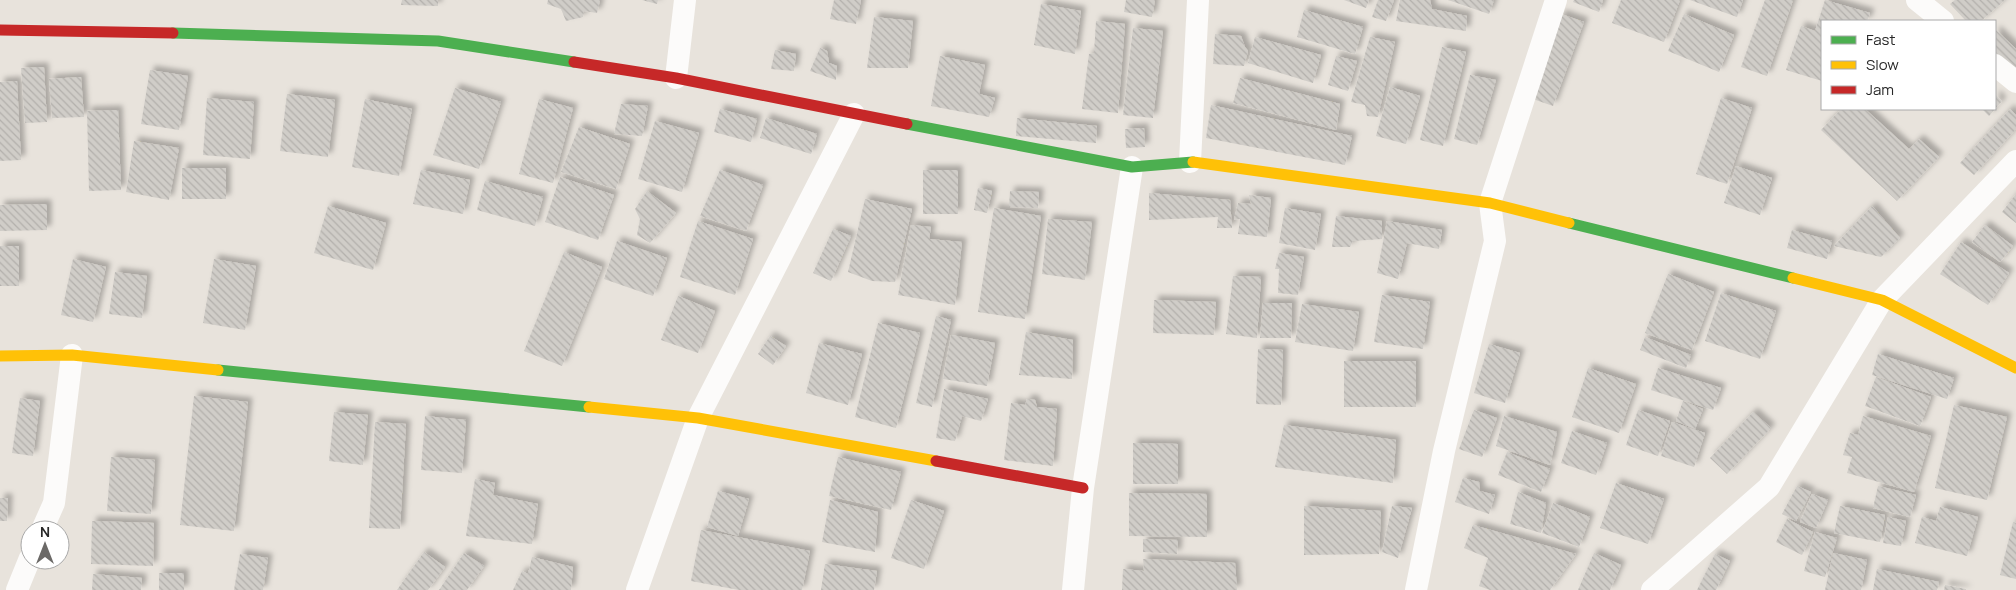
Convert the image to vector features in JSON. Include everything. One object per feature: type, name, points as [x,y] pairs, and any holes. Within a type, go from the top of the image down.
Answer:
[{"type":"street","points":[[676,78],[685,0]]},
{"type":"street","points":[[1190,162],[1198,0]]},
{"type":"street","points":[[1416,590],[1444,451],[1495,241],[1490,203],[1556,0]]},
{"type":"street","points":[[1917,0],[1942,20]]},
{"type":"street","points":[[0,30],[438,41],[676,78],[1132,167],[1190,162],[1490,203],[1882,300],[2016,368]]},
{"type":"street","points":[[1996,66],[2016,82]]},
{"type":"street","points":[[637,590],[698,418],[854,114]]},
{"type":"street","points":[[1652,590],[1769,486],[1882,300],[2016,161]]},
{"type":"street","points":[[1073,590],[1083,488],[1132,167]]},
{"type":"street","points":[[0,356],[72,355],[698,418],[1083,488]]},
{"type":"street","points":[[46,520],[54,503],[72,355]]},
{"type":"street","points":[[16,590],[25,570]]},
{"type":"building","points":[[402,0],[438,0],[438,6],[401,5]]},
{"type":"building","points":[[548,0],[600,0],[597,13],[584,11],[583,17],[566,21],[561,9],[547,4]]},
{"type":"building","points":[[642,0],[658,0],[657,4]]},
{"type":"building","points":[[834,0],[861,0],[856,24],[830,19]]},
{"type":"building","points":[[1126,0],[1155,0],[1152,17],[1124,12]]},
{"type":"building","points":[[1344,0],[1369,0],[1366,8]]},
{"type":"building","points":[[1378,0],[1394,0],[1386,21],[1372,17]]},
{"type":"building","points":[[1400,0],[1430,0],[1432,9],[1467,16],[1466,31],[1396,21]]},
{"type":"building","points":[[1448,0],[1494,0],[1489,14]]},
{"type":"building","points":[[1574,0],[1603,0],[1599,12],[1573,2]]},
{"type":"building","points":[[1621,0],[1680,0],[1664,42],[1612,23]]},
{"type":"building","points":[[1690,0],[1743,0],[1737,17]]},
{"type":"building","points":[[1765,0],[1793,0],[1767,76],[1741,67]]},
{"type":"building","points":[[1825,0],[1870,13],[1867,20],[1821,20],[1821,81],[1786,70],[1801,26],[1815,31]]},
{"type":"building","points":[[1955,0],[2005,0],[1982,20],[1965,20],[1950,4]]},
{"type":"building","points":[[1041,4],[1081,11],[1075,54],[1034,45]]},
{"type":"building","points":[[1304,10],[1363,27],[1355,54],[1297,37]]},
{"type":"building","points":[[1561,14],[1584,22],[1553,106],[1530,98]]},
{"type":"building","points":[[1684,14],[1734,35],[1719,72],[1668,51]]},
{"type":"building","points":[[874,17],[913,21],[908,68],[867,68]]},
{"type":"building","points":[[1096,21],[1125,24],[1118,113],[1082,109],[1089,54],[1094,53]]},
{"type":"building","points":[[1133,28],[1163,31],[1153,118],[1123,115]]},
{"type":"building","points":[[1996,30],[2016,49],[2016,73],[1996,53]]},
{"type":"building","points":[[1215,34],[1241,36],[1248,51],[1244,66],[1213,64]]},
{"type":"building","points":[[1255,37],[1321,55],[1313,83],[1248,63]]},
{"type":"building","points":[[1370,37],[1395,42],[1378,117],[1367,116],[1365,105],[1351,102]]},
{"type":"building","points":[[1442,47],[1466,52],[1443,146],[1420,140]]},
{"type":"building","points":[[820,48],[827,51],[829,63],[837,66],[836,80],[810,71]]},
{"type":"building","points":[[775,50],[796,54],[794,71],[771,69]]},
{"type":"building","points":[[940,56],[985,65],[979,94],[995,98],[989,117],[931,106]]},
{"type":"building","points":[[1336,56],[1357,61],[1348,91],[1328,85]]},
{"type":"building","points":[[44,67],[47,122],[25,123],[21,68]]},
{"type":"building","points":[[150,70],[188,76],[179,130],[141,124]]},
{"type":"building","points":[[1470,75],[1496,80],[1477,145],[1454,139]]},
{"type":"building","points":[[81,77],[84,117],[52,118],[49,79]]},
{"type":"building","points":[[1240,78],[1340,104],[1336,130],[1233,103]]},
{"type":"building","points":[[17,81],[21,160],[0,161],[0,82]]},
{"type":"building","points":[[1390,87],[1420,96],[1406,144],[1376,136]]},
{"type":"building","points":[[455,88],[501,102],[479,169],[433,155]]},
{"type":"building","points":[[287,94],[335,100],[328,157],[280,151]]},
{"type":"building","points":[[1996,95],[2002,101],[1996,108]]},
{"type":"building","points":[[207,98],[254,102],[250,159],[203,155]]},
{"type":"building","points":[[1721,98],[1752,108],[1727,184],[1696,174]]},
{"type":"building","points":[[365,99],[412,109],[399,176],[352,167]]},
{"type":"building","points":[[539,99],[573,108],[553,183],[519,174]]},
{"type":"building","points":[[621,104],[648,106],[642,136],[614,134]]},
{"type":"building","points":[[1211,105],[1352,136],[1345,165],[1206,138]]},
{"type":"building","points":[[720,109],[757,119],[751,142],[714,132]]},
{"type":"building","points":[[2010,109],[2016,115],[2016,129],[1974,175],[1960,163]]},
{"type":"building","points":[[118,110],[121,190],[89,191],[87,111]]},
{"type":"building","points":[[1840,110],[1866,110],[1909,149],[1919,139],[1939,157],[1897,201],[1821,130]]},
{"type":"building","points":[[1983,110],[1994,110],[1989,116]]},
{"type":"building","points":[[766,118],[817,134],[811,154],[760,138]]},
{"type":"building","points":[[1017,118],[1097,126],[1096,143],[1016,136]]},
{"type":"building","points":[[655,121],[699,133],[682,192],[638,179]]},
{"type":"building","points":[[579,127],[630,144],[616,189],[561,172]]},
{"type":"building","points":[[1144,128],[1145,147],[1126,148],[1125,129]]},
{"type":"building","points":[[134,141],[179,148],[169,200],[126,192]]},
{"type":"building","points":[[1736,166],[1772,178],[1760,215],[1724,203]]},
{"type":"building","points":[[182,168],[226,168],[226,199],[182,199]]},
{"type":"building","points":[[421,170],[470,180],[463,214],[413,204]]},
{"type":"building","points":[[720,170],[763,185],[746,231],[700,216]]},
{"type":"building","points":[[923,170],[958,170],[958,214],[923,214]]},
{"type":"building","points":[[560,177],[614,195],[598,240],[545,222]]},
{"type":"building","points":[[485,181],[543,197],[535,226],[477,210]]},
{"type":"building","points":[[978,188],[992,191],[987,213],[974,210]]},
{"type":"building","points":[[647,191],[676,213],[650,243],[637,235],[640,219],[635,209]]},
{"type":"building","points":[[1010,191],[1039,192],[1038,208],[1009,207]]},
{"type":"building","points":[[1149,193],[1230,200],[1232,228],[1217,228],[1218,217],[1149,220]]},
{"type":"building","points":[[2016,194],[2016,223],[2002,212]]},
{"type":"building","points":[[1249,195],[1271,198],[1267,237],[1238,234],[1240,219],[1234,220],[1238,203],[1251,204]]},
{"type":"building","points":[[865,199],[912,209],[895,282],[872,281],[848,272]]},
{"type":"building","points":[[47,204],[47,230],[0,231],[0,205]]},
{"type":"building","points":[[328,206],[386,223],[373,270],[314,253]]},
{"type":"building","points":[[1872,206],[1900,238],[1881,257],[1834,246]]},
{"type":"building","points":[[994,208],[1041,216],[1025,319],[978,312]]},
{"type":"building","points":[[1285,208],[1321,214],[1315,250],[1279,243]]},
{"type":"building","points":[[1336,216],[1382,221],[1382,239],[1353,241],[1350,247],[1332,247]]},
{"type":"building","points":[[1048,219],[1092,222],[1085,280],[1042,274]]},
{"type":"building","points":[[698,221],[753,239],[735,295],[680,277]]},
{"type":"building","points":[[1387,221],[1442,230],[1439,249],[1407,243],[1398,279],[1377,273]]},
{"type":"building","points":[[911,225],[931,227],[929,239],[962,242],[955,305],[898,295]]},
{"type":"building","points":[[1985,225],[2013,246],[2000,262],[1972,242]]},
{"type":"building","points":[[833,229],[851,236],[831,281],[813,273]]},
{"type":"building","points":[[1792,230],[1832,241],[1827,259],[1787,248]]},
{"type":"building","points":[[617,241],[667,258],[653,296],[604,279]]},
{"type":"building","points":[[1961,242],[2009,273],[1988,305],[1940,274]]},
{"type":"building","points":[[0,246],[19,246],[19,286],[0,286]]},
{"type":"building","points":[[564,252],[602,267],[562,366],[524,351]]},
{"type":"building","points":[[1279,253],[1304,257],[1298,295],[1278,293],[1279,269],[1275,269]]},
{"type":"building","points":[[73,259],[106,267],[93,322],[61,315]]},
{"type":"building","points":[[214,259],[256,266],[245,330],[203,323]]},
{"type":"building","points":[[115,272],[147,276],[142,318],[109,314]]},
{"type":"building","points":[[1668,274],[1714,292],[1692,350],[1645,333]]},
{"type":"building","points":[[1233,276],[1261,277],[1257,338],[1226,334]]},
{"type":"building","points":[[1721,293],[1776,311],[1760,359],[1705,341]]},
{"type":"building","points":[[1382,295],[1430,302],[1423,349],[1374,342]]},
{"type":"building","points":[[678,296],[715,311],[698,353],[661,340]]},
{"type":"building","points":[[1154,300],[1216,302],[1214,335],[1153,333]]},
{"type":"building","points":[[1263,303],[1292,303],[1291,338],[1260,338]]},
{"type":"building","points":[[1302,304],[1359,312],[1353,351],[1295,342]]},
{"type":"building","points":[[936,316],[951,320],[932,407],[916,403]]},
{"type":"building","points":[[878,323],[920,333],[896,428],[855,417]]},
{"type":"building","points":[[1026,332],[1073,340],[1072,379],[1019,375]]},
{"type":"building","points":[[951,335],[995,343],[987,386],[943,379]]},
{"type":"building","points":[[770,336],[786,346],[773,365],[758,354]]},
{"type":"building","points":[[1645,337],[1691,355],[1686,368],[1640,350]]},
{"type":"building","points":[[819,343],[862,354],[848,405],[806,393]]},
{"type":"building","points":[[1489,344],[1520,353],[1505,403],[1474,393]]},
{"type":"building","points":[[1258,349],[1283,350],[1281,405],[1256,404]]},
{"type":"building","points":[[1878,354],[1954,378],[1947,399],[1872,375]]},
{"type":"building","points":[[1344,361],[1416,361],[1416,407],[1344,407]]},
{"type":"building","points":[[1588,368],[1636,384],[1619,433],[1572,417]]},
{"type":"building","points":[[1658,368],[1721,388],[1713,410],[1651,390]]},
{"type":"building","points":[[1876,377],[1931,397],[1920,426],[1865,406]]},
{"type":"building","points":[[944,389],[988,399],[981,421],[962,416],[955,441],[936,438]]},
{"type":"building","points":[[194,396],[248,402],[234,531],[180,525]]},
{"type":"building","points":[[20,398],[40,401],[33,456],[12,453]]},
{"type":"building","points":[[1027,399],[1035,400],[1037,407],[1057,409],[1053,466],[1004,460],[1011,403],[1025,405]]},
{"type":"building","points":[[1683,401],[1703,409],[1695,429],[1676,421]]},
{"type":"building","points":[[1954,405],[2007,417],[1987,500],[1935,488]]},
{"type":"building","points":[[1474,410],[1497,418],[1482,457],[1459,449]]},
{"type":"building","points":[[1638,410],[1670,421],[1658,456],[1626,445]]},
{"type":"building","points":[[334,412],[368,415],[363,465],[329,461]]},
{"type":"building","points":[[1753,412],[1771,428],[1727,474],[1710,458]]},
{"type":"building","points":[[425,416],[466,420],[462,473],[421,470]]},
{"type":"building","points":[[1504,416],[1557,432],[1550,465],[1496,446]]},
{"type":"building","points":[[1863,416],[1931,436],[1914,492],[1847,473],[1852,457],[1843,455],[1850,433],[1858,435]]},
{"type":"building","points":[[375,422],[406,424],[400,529],[369,528]]},
{"type":"building","points":[[1672,422],[1705,433],[1694,467],[1661,456]]},
{"type":"building","points":[[1284,425],[1396,440],[1393,483],[1275,467]]},
{"type":"building","points":[[1572,431],[1607,443],[1596,475],[1561,463]]},
{"type":"building","points":[[1133,443],[1178,444],[1178,484],[1133,484]]},
{"type":"building","points":[[1507,452],[1550,469],[1541,492],[1498,475]]},
{"type":"building","points":[[111,457],[155,460],[151,514],[107,511]]},
{"type":"building","points":[[838,457],[901,472],[891,510],[829,496]]},
{"type":"building","points":[[1463,478],[1479,482],[1480,491],[1495,495],[1489,514],[1455,502]]},
{"type":"building","points":[[475,479],[495,483],[493,495],[538,504],[532,544],[466,536]]},
{"type":"building","points":[[1616,483],[1664,499],[1648,544],[1600,528]]},
{"type":"building","points":[[1797,486],[1811,492],[1796,521],[1782,514]]},
{"type":"building","points":[[1878,486],[1916,495],[1910,517],[1873,508]]},
{"type":"building","points":[[718,491],[749,499],[738,536],[707,527]]},
{"type":"building","points":[[1518,492],[1546,503],[1541,533],[1510,524]]},
{"type":"building","points":[[1129,493],[1207,494],[1207,537],[1129,536]]},
{"type":"building","points":[[1812,494],[1828,500],[1816,528],[1800,522]]},
{"type":"building","points":[[0,498],[8,498],[7,521],[0,521]]},
{"type":"building","points":[[830,500],[878,512],[875,552],[822,542]]},
{"type":"building","points":[[911,500],[944,511],[924,569],[891,558]]},
{"type":"building","points":[[1553,503],[1590,517],[1579,547],[1542,533]]},
{"type":"building","points":[[1304,506],[1381,511],[1379,554],[1304,555]]},
{"type":"building","points":[[1392,506],[1412,508],[1398,558],[1382,552]]},
{"type":"building","points":[[1840,506],[1885,515],[1880,542],[1834,533]]},
{"type":"building","points":[[1940,507],[1978,517],[1967,556],[1915,543],[1922,517],[1936,521]]},
{"type":"building","points":[[1888,517],[1906,521],[1901,546],[1883,543]]},
{"type":"building","points":[[1787,519],[1813,532],[1802,555],[1776,542]]},
{"type":"building","points":[[92,521],[154,523],[153,566],[91,564]]},
{"type":"building","points":[[2013,522],[2016,523],[2016,579],[2000,575]]},
{"type":"building","points":[[1473,525],[1576,554],[1550,590],[1490,590],[1479,586],[1488,558],[1464,548]]},
{"type":"building","points":[[701,530],[810,551],[802,590],[739,590],[691,581]]},
{"type":"building","points":[[1815,532],[1837,538],[1825,577],[1804,571]]},
{"type":"building","points":[[1143,539],[1178,540],[1177,554],[1143,552]]},
{"type":"building","points":[[424,552],[445,567],[428,590],[397,590]]},
{"type":"building","points":[[464,553],[484,566],[467,590],[439,590]]},
{"type":"building","points":[[1594,553],[1621,565],[1610,590],[1578,590]]},
{"type":"building","points":[[1833,553],[1867,560],[1861,590],[1825,590]]},
{"type":"building","points":[[240,554],[268,558],[263,590],[234,590]]},
{"type":"building","points":[[1715,554],[1730,561],[1716,590],[1697,590]]},
{"type":"building","points":[[532,557],[573,567],[571,590],[513,590],[522,571],[528,574]]},
{"type":"building","points":[[1143,559],[1235,563],[1237,590],[1122,590],[1123,569],[1144,571]]},
{"type":"building","points":[[825,564],[877,571],[874,590],[821,590]]},
{"type":"building","points":[[1877,569],[1939,582],[1937,590],[1873,590]]},
{"type":"building","points":[[159,573],[184,573],[184,590],[159,590]]},
{"type":"building","points":[[93,574],[142,578],[141,590],[92,590]]},
{"type":"building","points":[[1945,585],[1966,589],[1966,590],[1944,590]]},
{"type":"traffic: fast","points":[[173,33],[438,41],[574,62]]},
{"type":"traffic: fast","points":[[907,124],[1132,167],[1193,162]]},
{"type":"traffic: fast","points":[[1569,223],[1793,278]]},
{"type":"traffic: fast","points":[[218,370],[589,407]]},
{"type":"traffic: slow","points":[[1193,162],[1490,203],[1569,223]]},
{"type":"traffic: slow","points":[[1793,278],[1882,300],[2016,368]]},
{"type":"traffic: slow","points":[[0,356],[72,355],[218,370]]},
{"type":"traffic: slow","points":[[589,407],[698,418],[936,461]]},
{"type":"traffic: jam","points":[[0,30],[173,33]]},
{"type":"traffic: jam","points":[[574,62],[676,78],[907,124]]},
{"type":"traffic: jam","points":[[936,461],[1083,488]]}]
